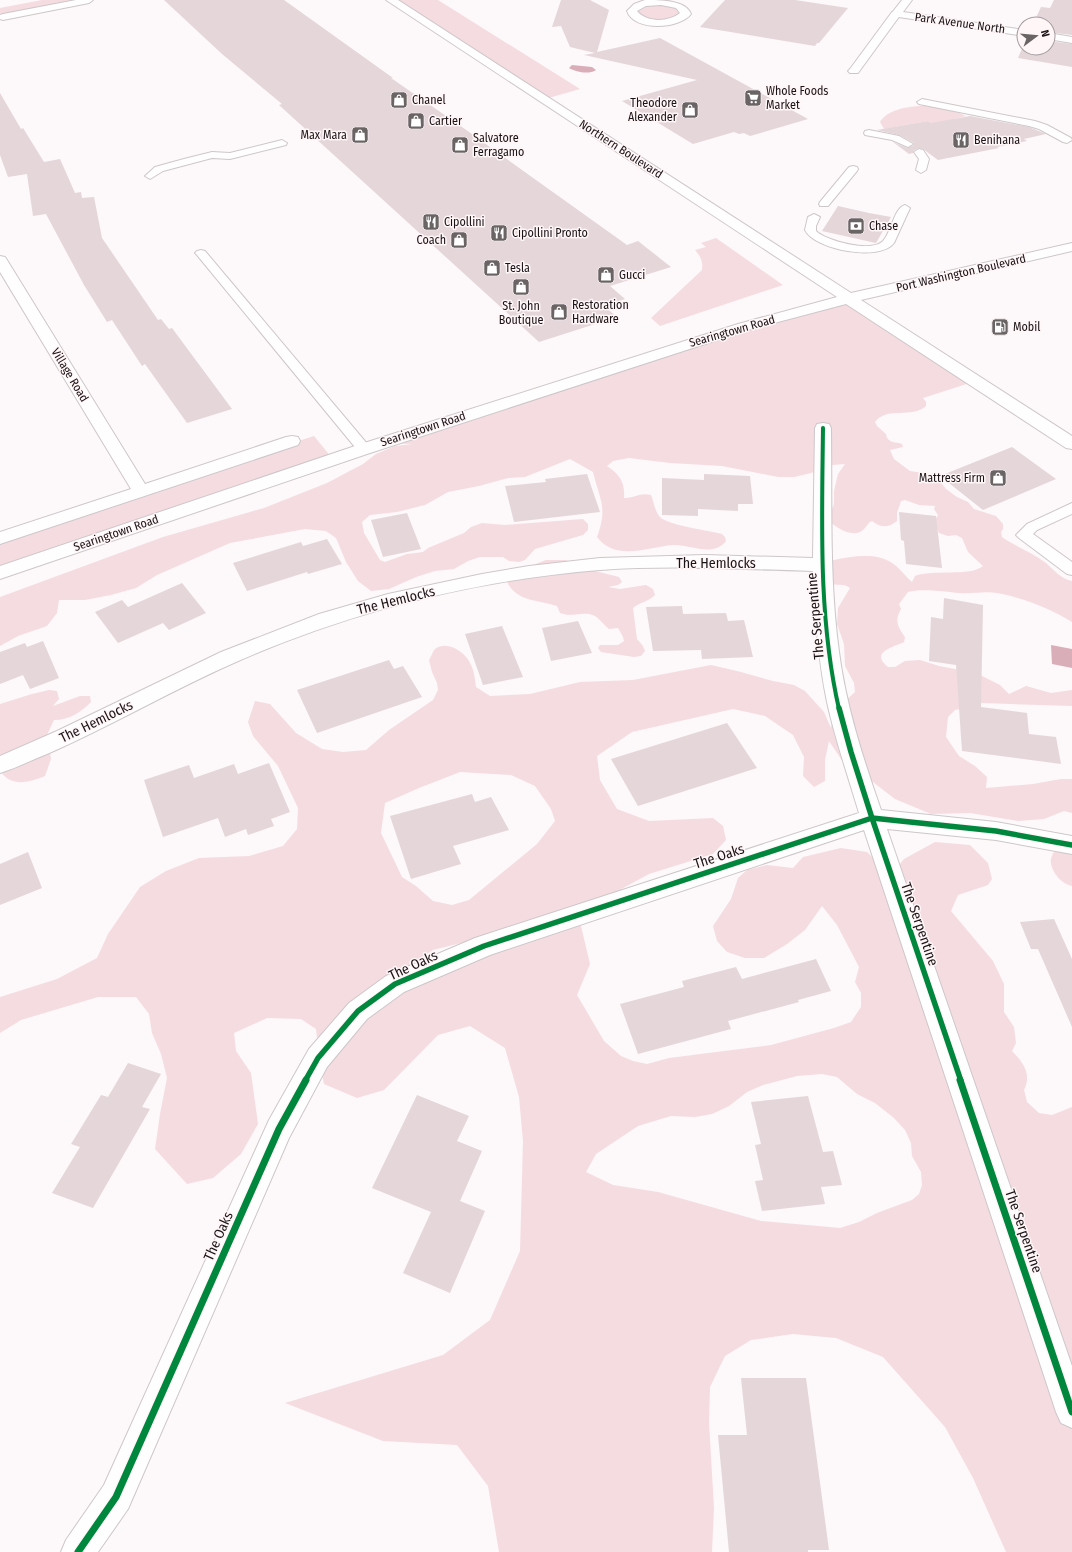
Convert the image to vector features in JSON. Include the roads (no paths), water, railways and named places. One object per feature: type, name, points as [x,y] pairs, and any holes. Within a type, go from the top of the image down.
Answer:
[{"type":"street","name":"Northern Boulevard","points":[[392,0],[1072,444]]},
{"type":"street","points":[[854,71],[907,0]]},
{"type":"street","name":"Park Avenue North","points":[[896,14],[1016,32]]},
{"type":"street","points":[[1056,37],[1072,40]]},
{"type":"street","name":"Port Washington Boulevard","points":[[850,298],[1072,247]]},
{"type":"street","name":"Village Road","points":[[0,260],[141,491]]},
{"type":"street","points":[[0,289],[16,285]]},
{"type":"street","name":"Searingtown Road","points":[[0,573],[364,449],[693,343],[850,298]]},
{"type":"street","name":"The Serpentine","points":[[823,428],[822,565],[828,637],[834,684],[848,740],[872,818],[1072,1412]]},
{"type":"street","points":[[0,538],[292,441]]},
{"type":"street","name":"The Hemlocks","points":[[0,765],[66,737],[228,657],[326,619],[388,601],[482,580],[600,564],[705,561],[822,565]]},
{"type":"street","name":"The Oaks","points":[[78,1552],[116,1497],[279,1129],[318,1058],[358,1011],[395,984],[484,946],[872,818],[996,831],[1072,845]]},
{"type":"lane","points":[[3,16],[89,0]]},
{"type":"lane","points":[[922,102],[1031,123],[1043,127],[1067,140]]},
{"type":"lane","points":[[870,133],[895,138],[908,144]]},
{"type":"lane","points":[[150,176],[159,168],[212,155],[230,156],[282,143]]},
{"type":"lane","points":[[918,152],[924,159],[920,170]]},
{"type":"lane","points":[[218,165],[225,164],[230,156]]},
{"type":"lane","points":[[837,189],[824,204],[853,169]]},
{"type":"lane","points":[[139,179],[150,176],[165,178],[178,175]]},
{"type":"lane","points":[[824,242],[817,231],[814,217],[810,226],[810,232],[824,242],[865,249],[883,246],[888,243],[905,208]]},
{"type":"lane","points":[[201,253],[364,449]]},
{"type":"lane","points":[[1072,508],[1032,527],[1024,534],[1072,570]]},
{"type":"place","name":"Whole Foods Market","points":[[753,98]]},
{"type":"place","name":"Chanel","points":[[399,100]]},
{"type":"place","name":"Theodore Alexander","points":[[690,110]]},
{"type":"place","name":"Cartier","points":[[416,121]]},
{"type":"place","name":"Max Mara","points":[[360,135]]},
{"type":"place","name":"Benihana","points":[[961,140]]},
{"type":"place","name":"Salvatore Ferragamo","points":[[460,145]]},
{"type":"place","name":"Cipollini","points":[[431,222]]},
{"type":"place","name":"Chase","points":[[856,226]]},
{"type":"place","name":"Cipollini Pronto","points":[[499,233]]},
{"type":"place","name":"Coach","points":[[459,240]]},
{"type":"place","name":"Tesla","points":[[492,268]]},
{"type":"place","name":"Gucci","points":[[606,275]]},
{"type":"place","name":"St. John Boutique","points":[[521,287]]},
{"type":"place","name":"Restoration Hardware","points":[[559,312]]},
{"type":"place","name":"Mobil","points":[[1000,327]]},
{"type":"place","name":"Mattress Firm","points":[[998,478]]}]
